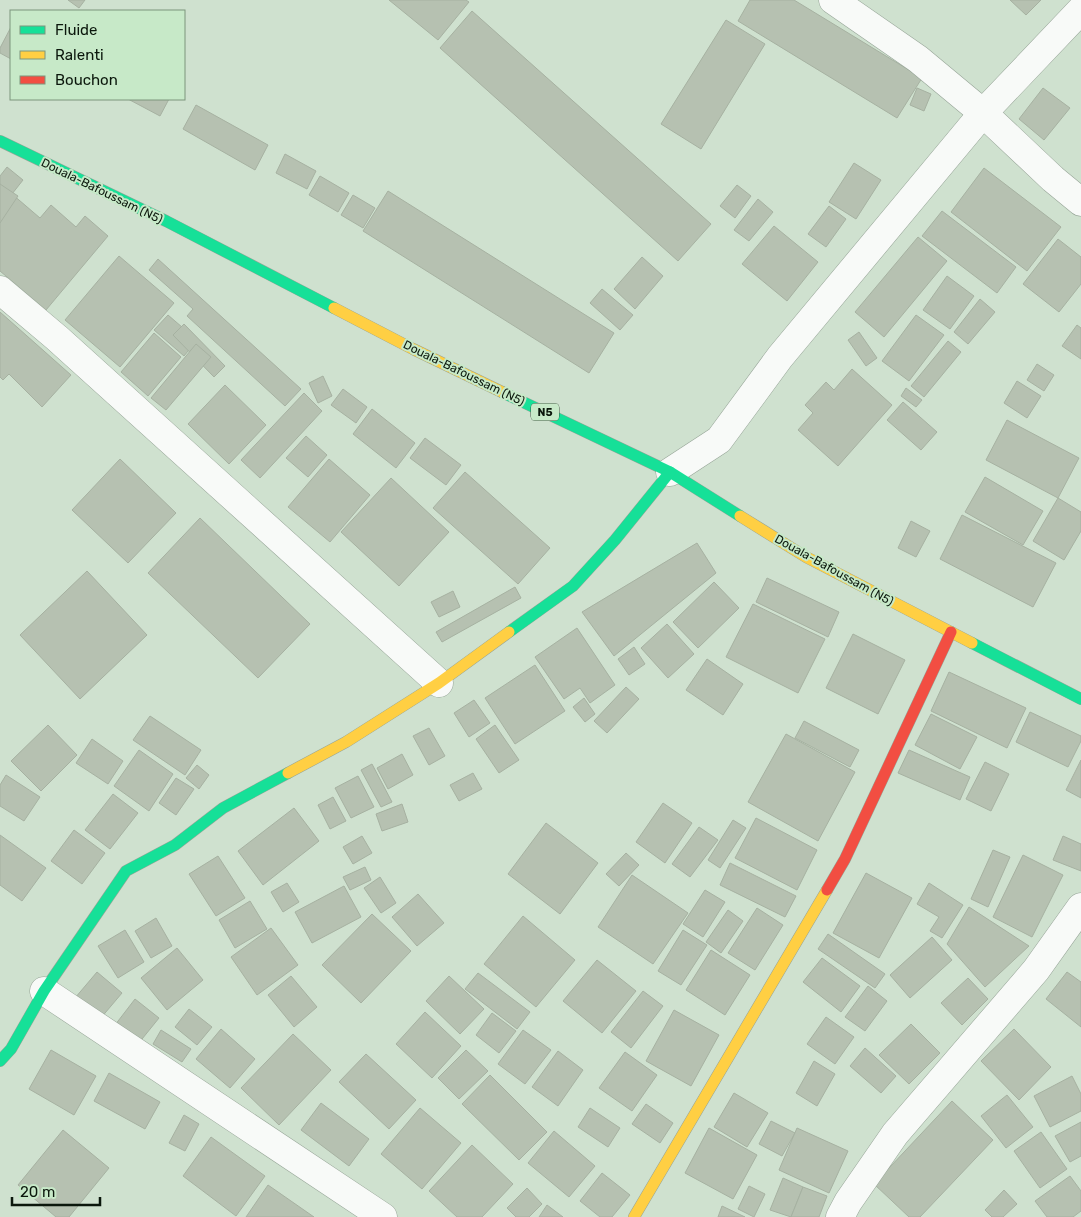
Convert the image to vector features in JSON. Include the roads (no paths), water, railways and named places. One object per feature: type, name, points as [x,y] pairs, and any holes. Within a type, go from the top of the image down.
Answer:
[{"type":"main road","name":"Douala-Bafoussam (N5)","points":[[0,141],[166,221],[413,349],[670,472],[806,557],[1081,699]]},
{"type":"main road","points":[[4,1049],[126,871],[175,845],[223,808],[346,742],[439,683],[572,586],[615,540],[670,472]]},
{"type":"main road","points":[[634,1217],[845,859],[951,632]]},
{"type":"street","points":[[833,0],[918,59],[983,113],[1047,174],[1081,202]]},
{"type":"street","points":[[670,472],[719,440],[780,358],[983,113],[1081,10]]},
{"type":"street","points":[[0,290],[57,338],[439,683]]},
{"type":"street","points":[[840,1217],[848,1202],[895,1134],[1036,970],[1081,907]]},
{"type":"street","points":[[44,992],[384,1217]]}]
